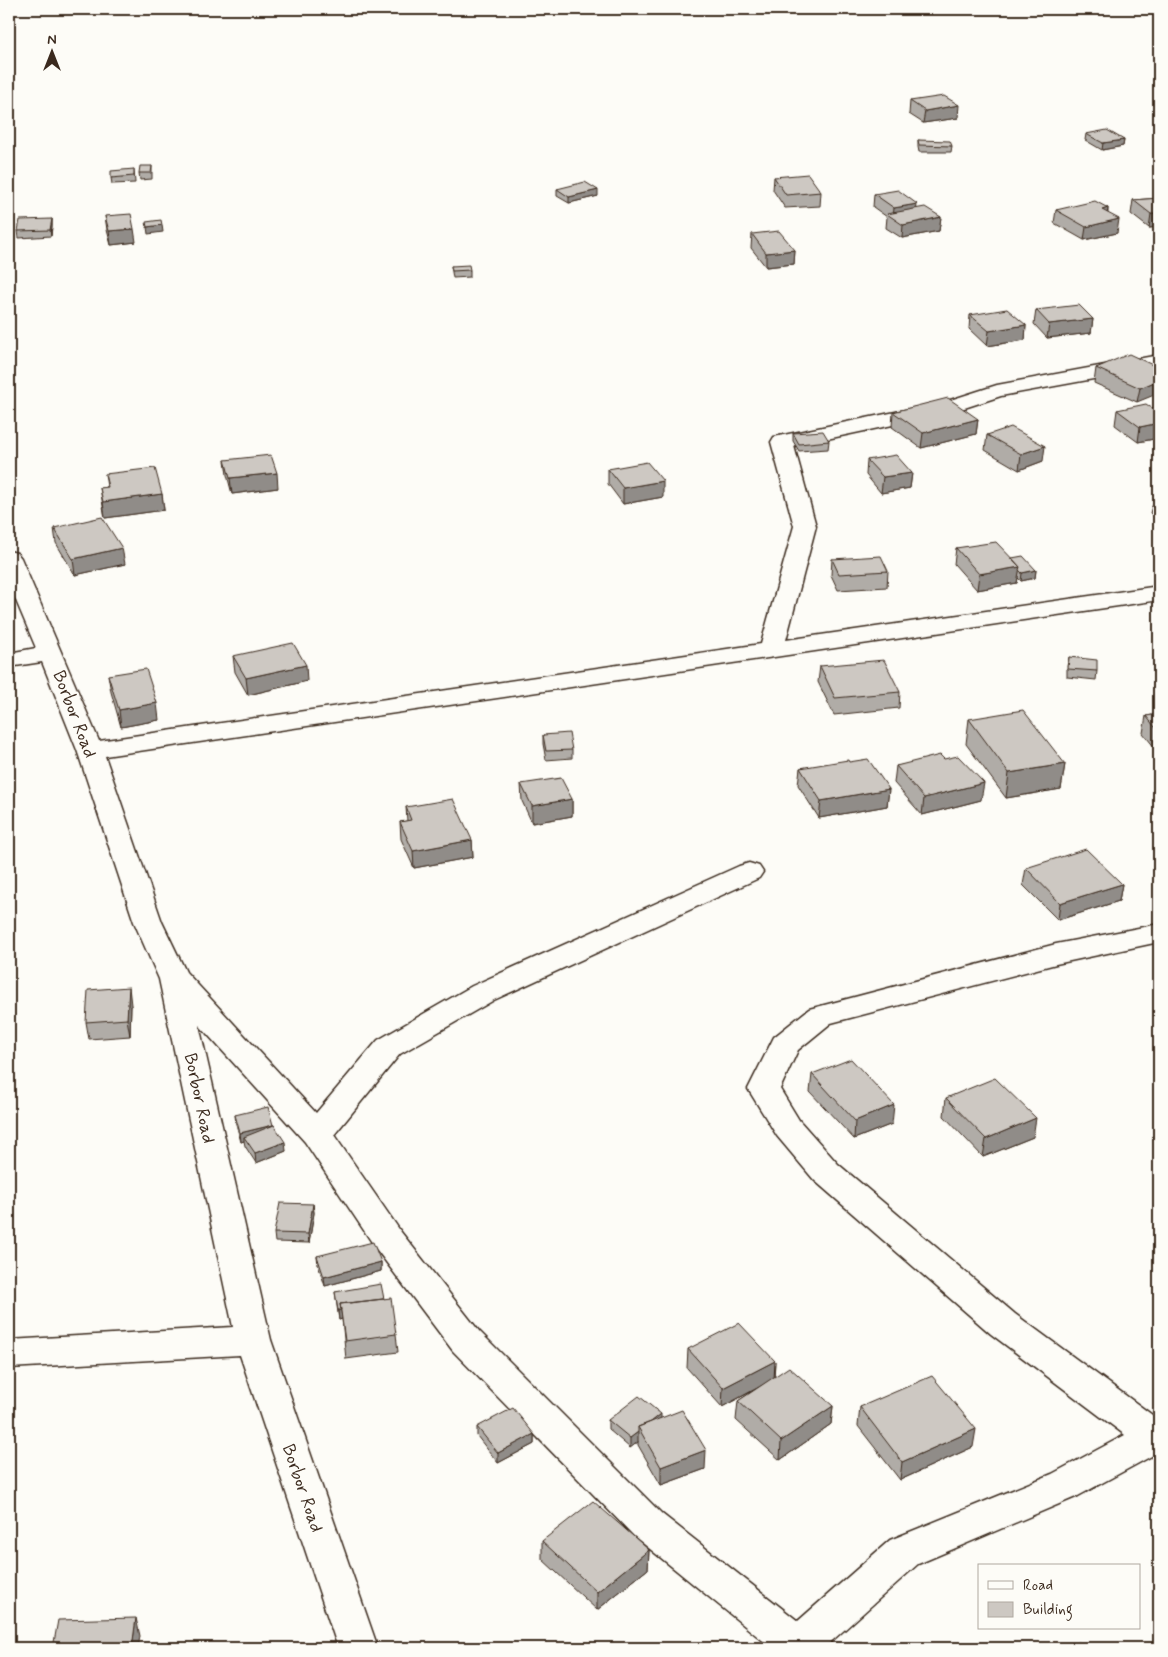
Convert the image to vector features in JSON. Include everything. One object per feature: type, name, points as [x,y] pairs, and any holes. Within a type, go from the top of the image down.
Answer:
[{"type":"street","points":[[771,651],[805,526],[782,442],[949,407],[997,391],[1159,361]]},
{"type":"street","name":"Borbor Road","points":[[9,558],[52,653],[90,750],[148,922],[174,979],[253,1340],[358,1648]]},
{"type":"street","points":[[90,750],[1159,593]]},
{"type":"street","points":[[9,660],[52,653]]},
{"type":"street","points":[[316,1134],[389,1047],[483,993],[749,872]]},
{"type":"street","points":[[174,979],[316,1134],[388,1241],[466,1341],[648,1525],[800,1647],[904,1552],[1065,1485],[1157,1436],[1003,1324],[826,1172],[788,1128],[764,1089],[785,1044],[820,1016],[1056,954],[1159,933]]},
{"type":"street","points":[[9,1354],[253,1340]]},
{"type":"building","points":[[944,96],[959,105],[925,111],[910,101]]},
{"type":"building","points":[[1107,130],[1124,140],[1103,143],[1086,134]]},
{"type":"building","points":[[918,140],[950,141],[952,146],[919,145]]},
{"type":"building","points":[[140,166],[152,166],[151,173],[139,173]]},
{"type":"building","points":[[134,169],[134,176],[111,178],[111,171]]},
{"type":"building","points":[[808,174],[821,192],[786,195],[774,177]]},
{"type":"building","points":[[585,182],[598,190],[569,197],[557,189]]},
{"type":"building","points":[[898,190],[917,204],[894,208],[874,194]]},
{"type":"building","points":[[1159,198],[1159,214],[1151,214],[1133,200]]},
{"type":"building","points":[[1095,201],[1108,208],[1102,210],[1119,219],[1086,227],[1056,210]]},
{"type":"building","points":[[925,207],[941,217],[903,225],[887,214]]},
{"type":"building","points":[[131,214],[134,229],[109,231],[105,216]]},
{"type":"building","points":[[52,219],[50,230],[18,231],[20,220]]},
{"type":"building","points":[[161,220],[162,225],[147,227],[146,222]]},
{"type":"building","points":[[779,231],[795,250],[766,253],[752,234]]},
{"type":"building","points":[[469,265],[470,270],[452,271],[451,266]]},
{"type":"building","points":[[1079,305],[1093,319],[1049,324],[1036,310]]},
{"type":"building","points":[[1007,309],[1026,325],[989,331],[970,315]]},
{"type":"building","points":[[1129,354],[1159,368],[1159,380],[1140,388],[1096,368]]},
{"type":"building","points":[[948,398],[978,419],[923,433],[893,412]]},
{"type":"building","points":[[1146,404],[1159,413],[1159,423],[1140,427],[1117,410]]},
{"type":"building","points":[[1011,427],[1045,446],[1021,454],[987,435]]},
{"type":"building","points":[[823,431],[829,441],[799,444],[793,433]]},
{"type":"building","points":[[271,455],[277,473],[230,478],[225,460]]},
{"type":"building","points":[[896,455],[912,473],[883,477],[867,460]]},
{"type":"building","points":[[647,462],[663,481],[623,488],[608,469]]},
{"type":"building","points":[[155,468],[162,494],[103,502],[100,488],[108,487],[105,474]]},
{"type":"building","points":[[1159,504],[1159,511],[1152,506]]},
{"type":"building","points":[[102,517],[122,548],[73,559],[54,528]]},
{"type":"building","points":[[996,542],[1020,567],[979,574],[956,548]]},
{"type":"building","points":[[881,556],[888,571],[839,574],[832,559]]},
{"type":"building","points":[[1023,556],[1036,570],[1022,573],[1019,570],[1020,567],[1012,558]]},
{"type":"building","points":[[293,643],[306,665],[246,678],[233,656]]},
{"type":"building","points":[[1069,657],[1097,660],[1097,671],[1068,669]]},
{"type":"building","points":[[884,660],[900,692],[835,698],[820,666]]},
{"type":"building","points":[[146,669],[157,703],[119,710],[108,675]]},
{"type":"building","points":[[1023,710],[1065,764],[1009,773],[969,719]]},
{"type":"building","points":[[1159,714],[1159,732],[1146,716]]},
{"type":"building","points":[[569,733],[572,750],[546,751],[543,735]]},
{"type":"building","points":[[940,755],[944,759],[958,756],[984,783],[924,798],[896,766]]},
{"type":"building","points":[[868,759],[889,789],[821,801],[800,768],[848,760],[849,762]]},
{"type":"building","points":[[561,778],[572,799],[532,806],[521,784]]},
{"type":"building","points":[[453,799],[472,840],[413,851],[400,822],[411,820],[406,807]]},
{"type":"building","points":[[1086,849],[1122,884],[1060,903],[1026,868]]},
{"type":"building","points":[[129,987],[127,1019],[86,1022],[88,990]]},
{"type":"building","points":[[851,1059],[894,1105],[855,1121],[812,1074]]},
{"type":"building","points":[[995,1078],[1036,1118],[986,1139],[946,1098]]},
{"type":"building","points":[[268,1107],[273,1125],[240,1133],[235,1115]]},
{"type":"building","points":[[274,1125],[285,1142],[255,1153],[244,1137]]},
{"type":"building","points":[[280,1203],[313,1204],[308,1234],[274,1233]]},
{"type":"building","points":[[373,1242],[381,1262],[324,1277],[317,1256]]},
{"type":"building","points":[[381,1284],[384,1299],[340,1304],[341,1310],[338,1310],[335,1292]]},
{"type":"building","points":[[391,1298],[396,1334],[345,1341],[340,1304]]},
{"type":"building","points":[[739,1323],[775,1361],[723,1388],[688,1349]]},
{"type":"building","points":[[789,1367],[833,1406],[781,1441],[738,1401]]},
{"type":"building","points":[[932,1376],[976,1429],[902,1462],[860,1407]]},
{"type":"building","points":[[639,1396],[661,1414],[651,1422],[638,1427],[638,1432],[630,1438],[608,1420]]},
{"type":"building","points":[[513,1408],[534,1434],[498,1453],[477,1427]]},
{"type":"building","points":[[682,1410],[706,1450],[661,1467],[638,1427]]},
{"type":"building","points":[[593,1501],[649,1550],[597,1592],[542,1541]]},
{"type":"building","points":[[136,1618],[132,1648],[53,1648],[58,1620]]},
{"type":"building","points":[[1078,1642],[1101,1648],[1077,1648]]}]
